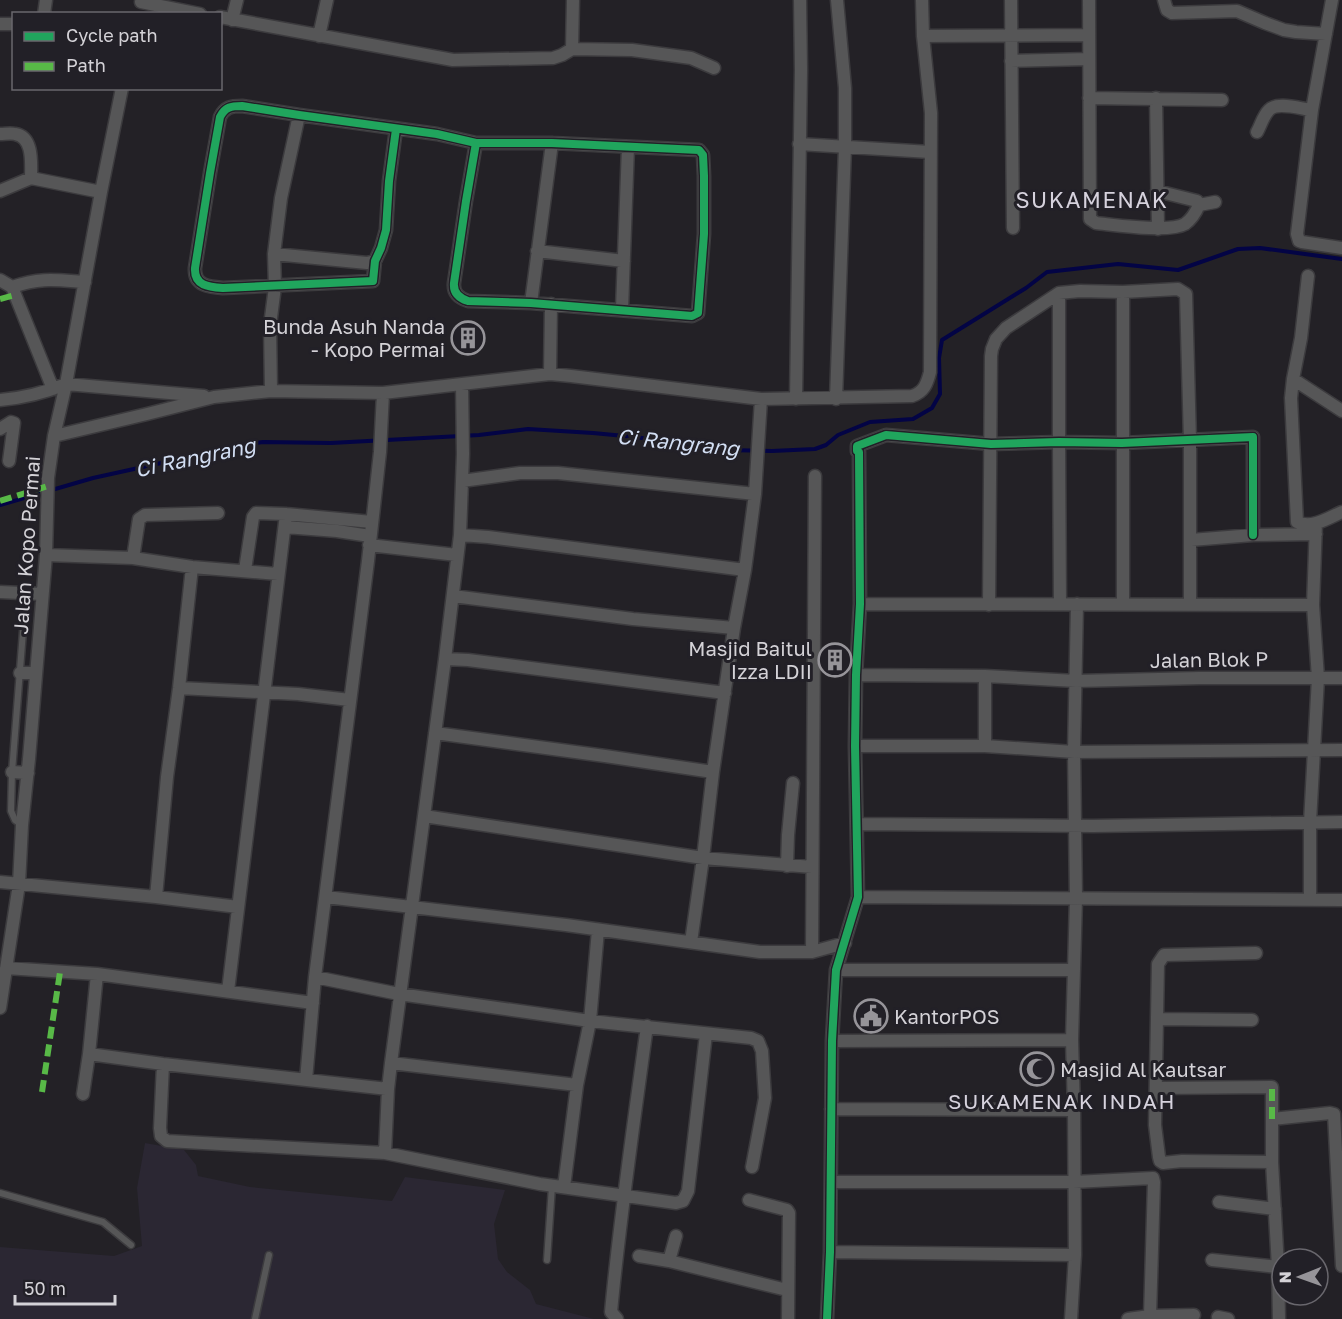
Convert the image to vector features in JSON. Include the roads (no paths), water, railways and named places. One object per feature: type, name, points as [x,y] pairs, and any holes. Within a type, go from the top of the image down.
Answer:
[{"type":"street","points":[[237,0],[226,19],[453,60],[553,58],[562,56],[572,49],[632,50],[691,58],[714,68]]},
{"type":"street","points":[[319,36],[327,0]]},
{"type":"street","points":[[572,49],[573,0]]},
{"type":"street","points":[[796,399],[800,0]]},
{"type":"street","points":[[836,399],[845,147],[845,88],[837,0]]},
{"type":"street","points":[[54,436],[214,397],[271,391],[383,393],[550,374],[761,399],[836,399],[918,394],[926,386],[930,372],[931,113],[923,36],[922,0]]},
{"type":"street","points":[[1011,0],[1013,228]]},
{"type":"street","points":[[1089,0],[1090,219],[1096,224],[1158,229],[1185,224],[1191,219],[1199,205],[1215,202]]},
{"type":"street","points":[[1164,0],[1167,10],[1173,13],[1237,5],[1265,23],[1284,30],[1326,34]]},
{"type":"street","points":[[1332,0],[1312,110],[1298,219],[1298,238],[1302,243],[1342,248]]},
{"type":"street","points":[[140,5],[187,12]]},
{"type":"street","points":[[923,36],[1089,35]]},
{"type":"street","points":[[1011,61],[1089,59]]},
{"type":"street","name":"Jalan Kopo Permai","points":[[0,1008],[19,884],[22,825],[46,555],[48,478],[54,436],[86,282],[122,90]]},
{"type":"street","points":[[1089,98],[1222,100]]},
{"type":"street","points":[[1156,98],[1158,229]]},
{"type":"street","points":[[396,129],[389,181],[386,230],[375,261],[374,279],[275,287],[215,288],[196,280],[194,271],[222,114],[231,106],[242,105],[437,134],[476,143],[552,143],[697,149],[702,153],[705,176],[704,234],[697,314],[693,316],[551,304],[468,301],[459,297],[454,283],[476,143]]},
{"type":"street","points":[[1257,132],[1272,107],[1278,105],[1312,110]]},
{"type":"street","points":[[271,391],[270,325],[275,287],[274,254],[280,208],[299,115]]},
{"type":"street","points":[[0,134],[19,134],[26,140],[30,154],[31,178]]},
{"type":"street","points":[[531,303],[552,143]]},
{"type":"street","points":[[799,144],[930,152]]},
{"type":"street","points":[[622,309],[627,147]]},
{"type":"street","points":[[0,191],[31,178],[101,192]]},
{"type":"street","points":[[1157,191],[1197,201],[1199,205]]},
{"type":"street","points":[[537,251],[624,261]]},
{"type":"street","points":[[274,254],[367,263],[375,261]]},
{"type":"street","points":[[1308,276],[1301,338],[1293,379],[1293,454],[1297,522],[1316,529]]},
{"type":"street","points":[[12,287],[45,279],[86,282]]},
{"type":"street","points":[[0,280],[12,287],[53,389]]},
{"type":"street","points":[[988,605],[993,344],[1006,328],[1059,293],[1178,289],[1186,294],[1190,441],[1190,605]]},
{"type":"street","points":[[1123,292],[1123,605]]},
{"type":"street","points":[[1059,293],[1060,604]]},
{"type":"street","points":[[550,374],[551,304]]},
{"type":"street","points":[[1293,379],[1342,411]]},
{"type":"street","points":[[0,400],[22,398],[66,384],[214,397]]},
{"type":"street","points":[[385,1153],[388,1089],[399,994],[460,535],[463,454],[462,384]]},
{"type":"street","points":[[306,1080],[315,976],[380,452],[383,393]]},
{"type":"street","points":[[691,942],[713,772],[755,494],[761,399]]},
{"type":"street","points":[[0,429],[9,423],[14,423],[9,461]]},
{"type":"street","points":[[827,1319],[832,1041],[836,970],[858,897],[855,746],[860,604],[859,452],[857,446],[886,435],[991,444],[1122,443],[1253,438],[1253,535]]},
{"type":"street","points":[[462,481],[520,473],[558,473],[755,494]]},
{"type":"street","points":[[812,952],[815,476]]},
{"type":"street","points":[[1191,540],[1316,529],[1342,512]]},
{"type":"street","points":[[133,558],[139,519],[145,515],[218,513]]},
{"type":"street","points":[[244,570],[254,515],[259,513],[286,514],[338,525],[370,541],[457,555]]},
{"type":"street","points":[[228,991],[286,514]]},
{"type":"street","points":[[285,527],[372,522]]},
{"type":"street","points":[[1310,898],[1310,822],[1318,678],[1313,605],[1316,529]]},
{"type":"street","points":[[460,535],[745,570]]},
{"type":"street","points":[[46,555],[133,558],[192,567],[278,574]]},
{"type":"street","points":[[156,897],[167,777],[192,567]]},
{"type":"street","points":[[0,592],[42,594]]},
{"type":"street","points":[[453,596],[633,619],[734,628]]},
{"type":"street","points":[[860,604],[1313,605]]},
{"type":"street","points":[[1071,1319],[1075,1255],[1072,1040],[1076,898],[1074,752],[1077,604]]},
{"type":"street","points":[[445,659],[725,693]]},
{"type":"street","points":[[20,673],[36,673]]},
{"type":"street","name":"Jalan Blok P","points":[[856,675],[985,676],[1076,681],[1342,678]]},
{"type":"street","points":[[985,676],[985,746]]},
{"type":"street","points":[[179,688],[298,694],[350,700]]},
{"type":"street","points":[[435,733],[713,772]]},
{"type":"street","points":[[855,746],[985,746],[1074,752],[1342,750]]},
{"type":"street","points":[[12,772],[28,773]]},
{"type":"street","points":[[787,866],[793,783]]},
{"type":"street","points":[[424,816],[703,858],[812,867]]},
{"type":"street","points":[[857,824],[1075,826],[1342,822]]},
{"type":"street","points":[[0,882],[156,897],[238,908]]},
{"type":"street","points":[[326,897],[412,906],[760,952],[812,952],[845,943]]},
{"type":"street","points":[[858,897],[1310,898],[1342,900]]},
{"type":"street","points":[[558,1187],[590,1021],[598,930]]},
{"type":"street","points":[[1256,953],[1164,956],[1158,964],[1155,1125],[1160,1161],[1163,1163],[1182,1161],[1272,1162]]},
{"type":"street","points":[[6,968],[97,974],[313,1003]]},
{"type":"street","points":[[836,970],[1074,970]]},
{"type":"street","points":[[83,1094],[97,974]]},
{"type":"street","points":[[315,976],[399,994],[590,1021],[751,1038],[758,1041],[762,1051],[765,1098],[752,1167]]},
{"type":"street","points":[[1158,1019],[1252,1020]]},
{"type":"street","points":[[617,1319],[611,1312],[647,1026]]},
{"type":"street","points":[[163,1064],[160,1128],[162,1137],[167,1142],[385,1153],[558,1187],[676,1203],[684,1201],[688,1191],[706,1034]]},
{"type":"street","points":[[832,1041],[1072,1040]]},
{"type":"street","points":[[89,1054],[388,1089]]},
{"type":"street","points":[[391,1063],[577,1084]]},
{"type":"street","points":[[1157,1088],[1272,1087],[1272,1162],[1277,1247]]},
{"type":"street","points":[[831,1109],[1074,1110]]},
{"type":"street","points":[[1272,1119],[1333,1113],[1335,1116],[1341,1194],[1342,1266]]},
{"type":"street","points":[[831,1182],[1074,1182],[1153,1178],[1150,1316]]},
{"type":"street","points":[[749,1200],[788,1211],[788,1319]]},
{"type":"street","points":[[1220,1202],[1275,1209]]},
{"type":"street","points":[[669,1261],[676,1236]]},
{"type":"street","points":[[830,1252],[1075,1255]]},
{"type":"street","points":[[639,1256],[669,1261],[787,1290]]},
{"type":"street","points":[[1212,1260],[1270,1266]]},
{"type":"street","points":[[1128,1319],[1150,1316],[1194,1316]]},
{"type":"lane","points":[[22,825],[15,820],[11,811],[26,593]]},
{"type":"lane","points":[[547,1260],[558,1187]]},
{"type":"lane","points":[[0,1192],[103,1222],[131,1245]]},
{"type":"lane","points":[[255,1319],[269,1255]]},
{"type":"waterway","name":"Ci Rangrang","points":[[0,505],[93,478],[263,442],[331,443],[479,435],[528,429],[635,437],[725,450],[815,449],[826,445],[838,435],[870,422],[913,419],[932,408],[940,394],[939,358],[942,340],[1026,288],[1047,272],[1118,264],[1178,270],[1238,249],[1260,248],[1342,259]]},
{"type":"place","name":"Bunda Asuh Nanda - Kopo Permai","points":[[468,338]]},
{"type":"place","name":"Masjid Baitul Izza LDII","points":[[835,660]]},
{"type":"place","name":"KantorPOS","points":[[871,1016]]},
{"type":"place","name":"Masjid Al Kautsar","points":[[1037,1069]]},
{"type":"district","name":"SUKAMENAK","points":[[1092,199]]},
{"type":"district","name":"SUKAMENAK INDAH","points":[[1062,1101]]}]
